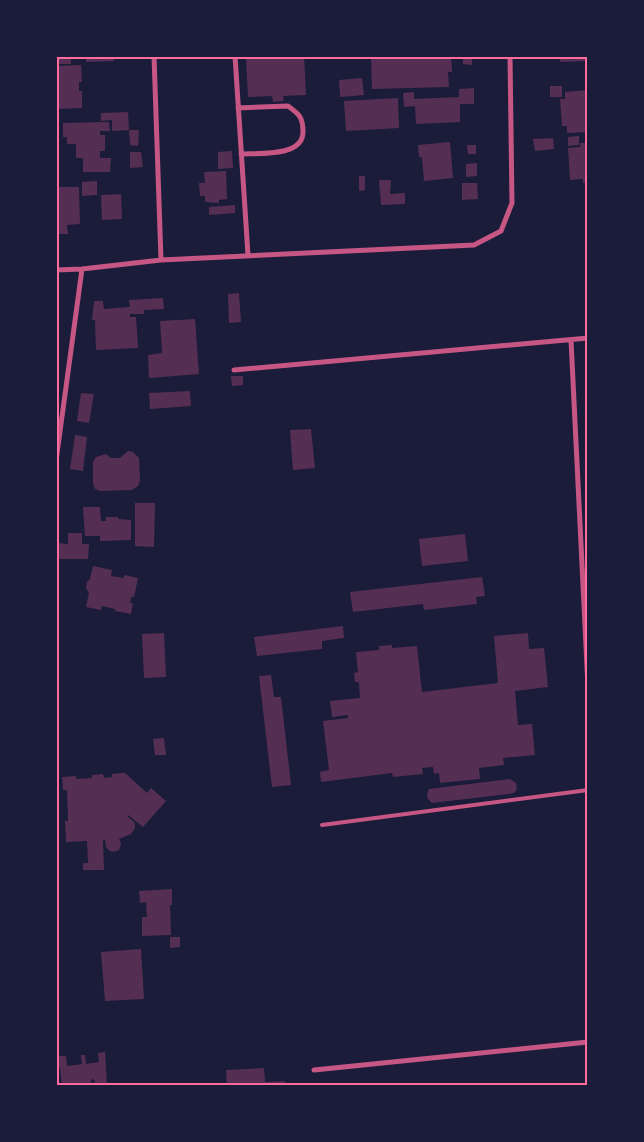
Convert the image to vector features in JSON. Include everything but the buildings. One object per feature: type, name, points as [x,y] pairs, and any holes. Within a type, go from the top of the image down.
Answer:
[{"type":"street","points":[[154,56],[162,260]]},
{"type":"street","points":[[235,56],[248,255]]},
{"type":"street","points":[[56,270],[162,260],[474,245],[501,231],[512,203],[510,56]]},
{"type":"street","points":[[238,108],[288,106],[302,120],[303,136],[297,145],[287,151],[241,154]]},
{"type":"street","points":[[56,460],[82,269]]},
{"type":"street","points":[[234,370],[588,338]]},
{"type":"street","points":[[571,340],[588,687]]},
{"type":"street","points":[[314,1070],[588,1042]]},
{"type":"lane","points":[[322,825],[588,790]]}]
